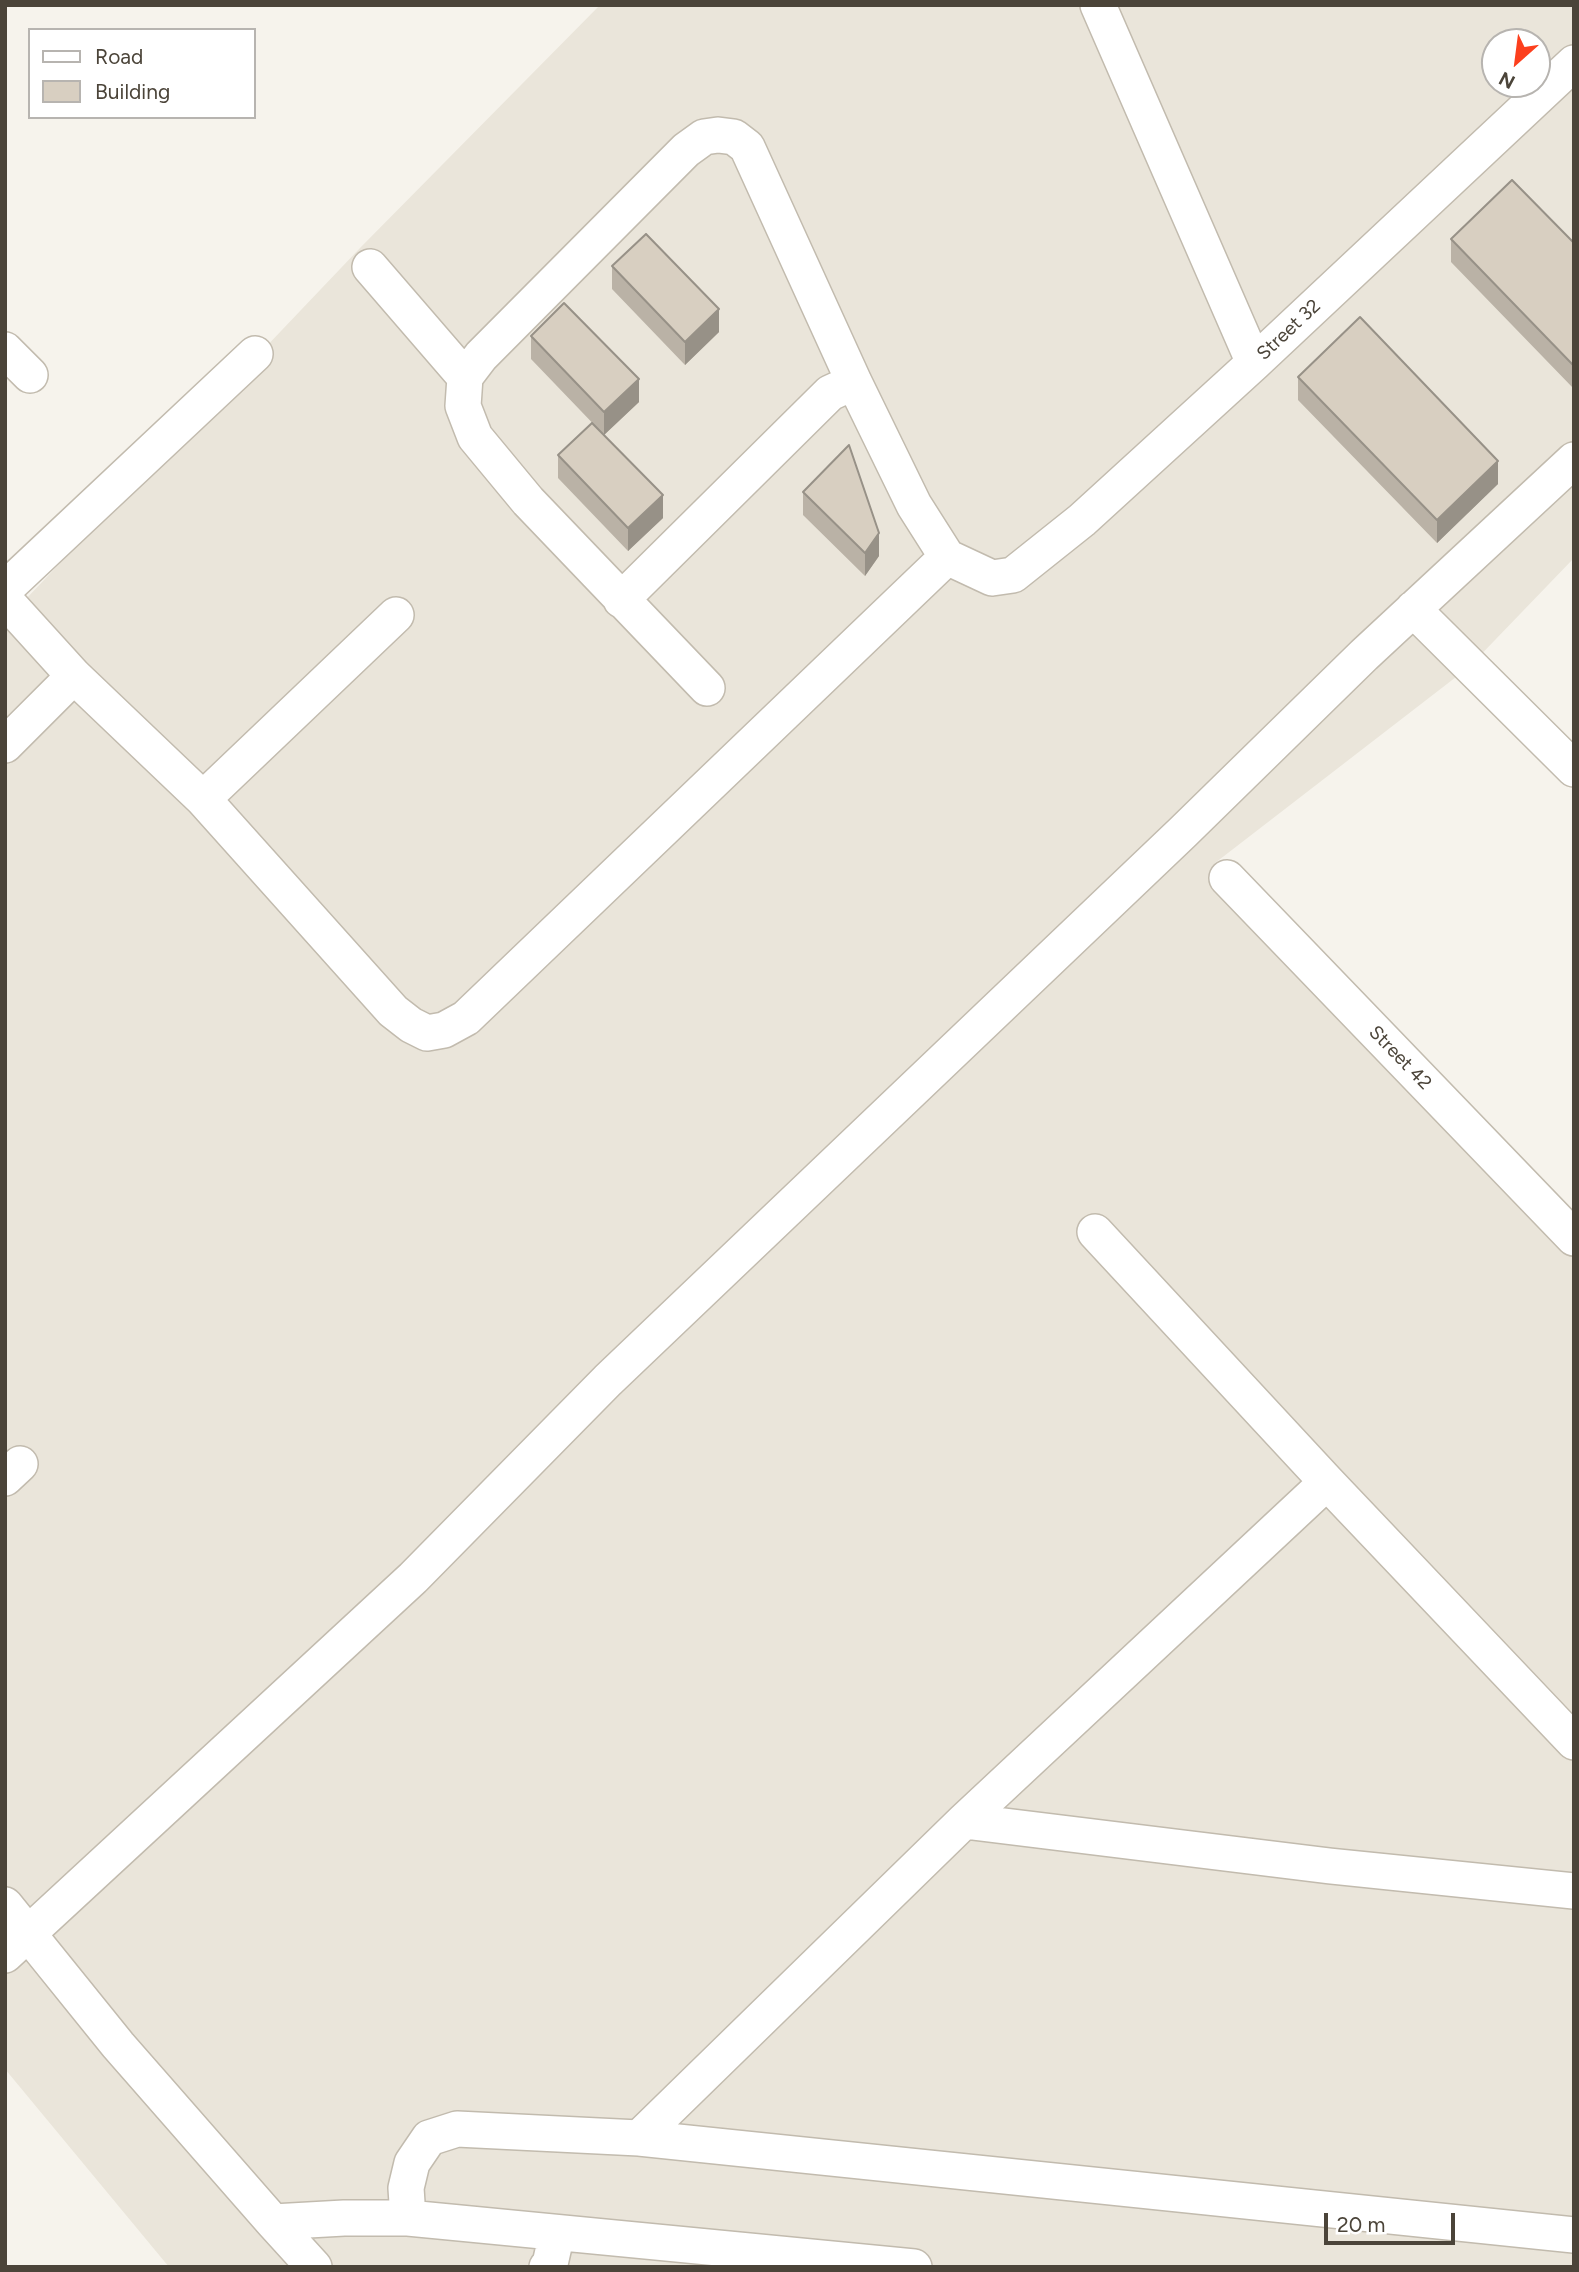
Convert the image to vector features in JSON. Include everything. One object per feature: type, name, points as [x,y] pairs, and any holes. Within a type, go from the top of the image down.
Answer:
[{"type":"street","points":[[1098,5],[1254,363]]},
{"type":"street","name":"Street 32","points":[[947,558],[992,578],[1013,575],[1082,520],[1574,63]]},
{"type":"street","points":[[5,600],[74,676],[202,799],[393,1011],[427,1033],[444,1030],[466,1018],[947,558],[915,505],[854,382],[755,160],[747,147],[734,137],[705,137],[686,150],[481,356],[465,377],[463,405],[475,437],[528,501],[707,688]]},
{"type":"street","points":[[370,267],[465,377]]},
{"type":"street","points":[[5,350],[30,375]]},
{"type":"street","points":[[5,589],[255,354]]},
{"type":"street","points":[[621,600],[830,393],[854,382]]},
{"type":"street","points":[[17,1944],[412,1578],[608,1380],[1413,609],[1574,460]]},
{"type":"street","points":[[1413,609],[1574,769]]},
{"type":"street","points":[[202,799],[396,615]]},
{"type":"street","points":[[5,745],[74,676]]},
{"type":"street","name":"Street 42","points":[[1227,878],[1574,1238]]},
{"type":"street","points":[[1095,1231],[1327,1482],[1574,1742]]},
{"type":"street","points":[[639,2138],[964,1821],[1327,1482]]},
{"type":"street","points":[[964,1821],[1330,1866],[1574,1891]]},
{"type":"street","points":[[5,1905],[17,1944],[118,2045],[314,2267]]},
{"type":"street","points":[[408,2218],[406,2188],[412,2163],[429,2138],[457,2129],[639,2138],[1574,2235]]},
{"type":"street","points":[[273,2222],[408,2218],[816,2262],[914,2267]]},
{"type":"street","points":[[547,2267],[557,2232]]},
{"type":"shaded area","points":[[600,5],[1574,5],[1574,558],[1469,667],[1215,863],[1574,1240],[1574,2267],[169,2267],[5,2069],[5,621],[360,248]]},
{"type":"building","points":[[1512,180],[1574,243],[1574,366],[1451,239]]},
{"type":"building","points":[[646,234],[719,309],[685,342],[612,266]]},
{"type":"building","points":[[564,303],[639,379],[604,412],[531,336]]},
{"type":"building","points":[[1360,317],[1498,461],[1437,520],[1298,377]]},
{"type":"building","points":[[592,423],[663,495],[628,528],[558,455]]},
{"type":"building","points":[[849,445],[879,533],[865,553],[803,492]]}]
